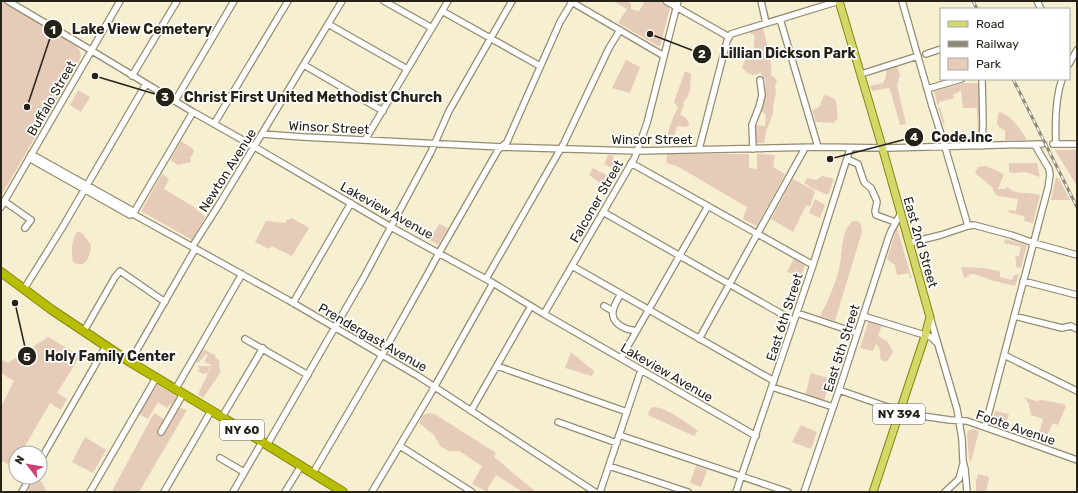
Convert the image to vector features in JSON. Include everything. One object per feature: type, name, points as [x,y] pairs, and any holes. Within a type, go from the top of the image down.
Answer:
[{"type":"highway","name":"NY 60","points":[[1,272],[130,362],[222,417],[338,491]]},
{"type":"main road","name":"East 2nd Street","points":[[839,1],[930,317]]},
{"type":"main road","name":"NY 394","points":[[873,492],[930,317]]},
{"type":"street","name":"Lakeview Avenue","points":[[8,1],[92,50],[253,149],[439,252],[756,436]]},
{"type":"street","name":"Buffalo Street","points":[[1,207],[120,1]]},
{"type":"street","points":[[132,76],[177,1]]},
{"type":"street","points":[[175,102],[234,1]]},
{"type":"street","points":[[214,124],[288,1]]},
{"type":"street","name":"Newton Avenue","points":[[130,362],[220,203],[342,1]]},
{"type":"street","points":[[384,1],[432,28]]},
{"type":"street","points":[[366,140],[448,1]]},
{"type":"street","points":[[233,492],[244,472],[264,444],[308,374],[335,328],[435,144],[449,111],[512,1]]},
{"type":"street","points":[[666,1],[677,4],[729,37]]},
{"type":"street","points":[[761,1],[766,23]]},
{"type":"street","points":[[699,149],[729,37],[733,32],[839,1]]},
{"type":"street","points":[[902,1],[968,226]]},
{"type":"street","points":[[312,473],[382,355],[498,150],[507,142],[560,22],[571,2],[664,56]]},
{"type":"street","name":"Falconer Street","points":[[544,314],[638,151],[647,124],[677,4]]},
{"type":"street","points":[[442,12],[540,66]]},
{"type":"street","points":[[780,19],[818,148]]},
{"type":"street","points":[[328,24],[407,70]]},
{"type":"street","points":[[486,279],[562,148],[609,48],[620,30]]},
{"type":"street","points":[[926,54],[940,49]]},
{"type":"street","points":[[1070,62],[1077,50]]},
{"type":"street","points":[[861,74],[918,56]]},
{"type":"street","points":[[304,65],[383,111]]},
{"type":"street","points":[[753,149],[752,124],[762,95],[760,80]]},
{"type":"street","points":[[927,89],[958,80]]},
{"type":"street","points":[[982,80],[982,146]]},
{"type":"street","points":[[1062,80],[1059,89],[1054,144],[1077,144]]},
{"type":"street","points":[[24,289],[146,84]]},
{"type":"street","points":[[133,214],[193,112]]},
{"type":"street","name":"Winsor Street","points":[[262,134],[435,144],[638,151],[699,149],[882,148],[1042,144]]},
{"type":"street","points":[[985,427],[1048,188],[1050,176],[1049,169],[1035,144]]},
{"type":"street","points":[[701,336],[805,148]]},
{"type":"street","name":"East 6th Street","points":[[736,492],[774,385],[850,148]]},
{"type":"street","name":"Prendergast Avenue","points":[[30,156],[131,210],[133,214],[293,303],[473,409],[595,492]]},
{"type":"street","points":[[847,159],[859,165],[864,182],[871,188],[877,202],[875,211],[876,214],[895,222]]},
{"type":"street","points":[[632,163],[813,265]]},
{"type":"street","points":[[4,201],[31,220],[25,228]]},
{"type":"street","points":[[293,303],[351,203]]},
{"type":"street","points":[[621,358],[708,206]]},
{"type":"street","points":[[603,212],[794,321]]},
{"type":"street","name":"East 5th Street","points":[[804,492],[888,239],[900,213]]},
{"type":"street","points":[[909,243],[968,226],[977,226],[1077,255]]},
{"type":"street","points":[[572,266],[649,310],[701,336],[774,385],[833,407]]},
{"type":"street","points":[[84,331],[115,277],[120,271],[165,302]]},
{"type":"street","points":[[161,432],[179,392],[242,274]]},
{"type":"street","points":[[1023,281],[1077,295]]},
{"type":"street","points":[[372,492],[431,393],[493,283]]},
{"type":"street","points":[[621,294],[616,302],[613,317],[616,322],[627,329],[636,332]]},
{"type":"street","points":[[473,409],[531,306]]},
{"type":"street","points":[[604,306],[613,311]]},
{"type":"street","points":[[797,313],[857,333]]},
{"type":"street","points":[[863,316],[931,337],[938,344]]},
{"type":"street","points":[[1014,316],[1062,328],[1071,326],[1077,329]]},
{"type":"street","name":"East 2nd Street","points":[[930,317],[954,398],[962,438],[967,492]]},
{"type":"street","points":[[245,339],[308,374]]},
{"type":"street","points":[[48,447],[106,346]]},
{"type":"street","points":[[222,417],[263,348]]},
{"type":"street","points":[[1004,355],[1077,391]]},
{"type":"street","points":[[497,365],[627,412]]},
{"type":"street","points":[[600,492],[641,370]]},
{"type":"street","points":[[90,492],[156,378]]},
{"type":"street","name":"Foote Avenue","points":[[839,390],[915,415],[959,422],[967,421],[1077,459]]},
{"type":"street","points":[[164,492],[211,411]]},
{"type":"street","points":[[558,422],[617,443]]},
{"type":"street","points":[[619,435],[788,492]]},
{"type":"street","points":[[400,446],[472,492]]},
{"type":"street","points":[[220,458],[244,472]]},
{"type":"street","points":[[945,492],[958,479],[963,461]]},
{"type":"street","points":[[285,492],[301,466]]},
{"type":"street","points":[[609,466],[688,492]]},
{"type":"green space","points":[[1,1],[5,1],[77,47],[81,55],[79,61],[1,196]]},
{"type":"green space","points":[[613,1],[627,1],[631,4],[631,9],[638,11],[645,1],[658,1],[670,8],[660,46],[618,23],[627,9]]},
{"type":"green space","points":[[763,28],[771,63],[771,75],[777,80],[775,86],[776,91],[773,113],[766,132],[764,143],[756,143],[756,125],[765,126],[766,115],[760,110],[766,81],[760,72],[753,75],[746,72],[742,67],[747,56],[753,52],[754,34],[750,34],[749,31]]},
{"type":"green space","points":[[626,60],[640,67],[630,93],[612,88]]},
{"type":"green space","points":[[897,66],[900,75],[897,85],[906,124],[900,125],[890,89],[888,88],[872,91],[870,86],[883,83],[886,77],[886,70]]},
{"type":"green space","points":[[685,71],[691,74],[690,90],[683,103],[684,105],[680,115],[686,118],[689,125],[686,127],[677,126],[672,145],[666,144],[671,121],[678,108],[674,102]]},
{"type":"green space","points":[[962,83],[979,84],[980,140],[973,140],[973,134],[978,135],[977,108],[963,108],[961,90],[953,94],[954,98],[939,102],[938,107],[935,91]]},
{"type":"green space","points":[[78,90],[90,97],[81,112],[70,105]]},
{"type":"green space","points":[[827,95],[836,100],[838,121],[835,120],[834,123],[816,122],[812,110],[820,106],[822,99]]},
{"type":"green space","points":[[938,107],[940,107],[945,124],[943,124]]},
{"type":"green space","points":[[1000,112],[1012,120],[1027,140],[1005,140],[1006,131],[997,124],[998,114]]},
{"type":"green space","points":[[181,141],[194,151],[190,157],[191,162],[178,165],[170,160]]},
{"type":"green space","points":[[1055,150],[1077,150],[1077,186]]},
{"type":"green space","points":[[667,154],[749,154],[749,168],[757,169],[757,154],[775,155],[773,167],[785,174],[757,226],[743,219],[747,207],[677,166],[666,163]]},
{"type":"green space","points":[[608,155],[612,155],[615,161],[623,165],[620,172],[604,164]]},
{"type":"green space","points":[[1009,163],[1037,163],[1040,177],[1025,172],[1009,172]]},
{"type":"green space","points":[[985,166],[1004,174],[998,189],[1008,187],[1011,190],[1019,192],[1040,195],[1033,223],[1024,221],[1025,218],[1023,216],[1008,212],[1009,210],[1016,211],[1018,199],[997,196],[993,188],[975,173],[978,167]]},
{"type":"green space","points":[[593,168],[614,179],[607,188],[589,175]]},
{"type":"green space","points":[[162,174],[169,179],[164,189],[194,207],[205,217],[192,240],[141,211]]},
{"type":"green space","points":[[822,176],[834,179],[828,195],[804,183],[807,178],[816,180]]},
{"type":"green space","points":[[1056,177],[1059,179],[1070,200],[1051,200]]},
{"type":"green space","points":[[793,179],[815,191],[810,207],[807,205],[806,206],[793,232],[771,219]]},
{"type":"green space","points":[[815,199],[825,205],[820,218],[809,213]]},
{"type":"green space","points":[[292,218],[309,228],[292,256],[271,246],[269,249],[255,242],[266,221],[285,223],[287,220]]},
{"type":"green space","points":[[853,221],[858,221],[861,224],[862,232],[835,321],[820,316],[831,293],[837,275],[846,231]]},
{"type":"green space","points":[[439,224],[448,228],[438,245],[430,240]]},
{"type":"green space","points":[[897,227],[912,278],[910,278],[909,273],[897,275],[895,265],[887,259]]},
{"type":"green space","points":[[78,231],[83,234],[91,245],[89,257],[85,263],[82,264],[73,262],[72,258],[73,242]]},
{"type":"green space","points":[[1005,239],[1027,245],[1021,268],[1016,267],[1015,259],[1016,256],[1019,256],[1021,247],[1004,243]]},
{"type":"green space","points":[[794,258],[805,265],[801,276],[787,272]]},
{"type":"green space","points":[[961,267],[984,268],[999,271],[1000,277],[1012,280],[1014,275],[1019,274],[1015,286],[974,274],[969,274],[969,276],[964,278]]},
{"type":"green space","points":[[869,320],[882,325],[878,336],[888,342],[893,352],[888,360],[884,362],[880,358],[880,350],[876,344],[873,351],[860,348]]},
{"type":"green space","points":[[48,337],[80,356],[57,393],[67,399],[61,410],[50,403],[26,445],[8,445],[8,464],[1,460],[1,407],[14,381],[1,373],[1,359],[8,363]]},
{"type":"green space","points":[[204,349],[216,356],[215,358],[219,360],[220,373],[203,398],[198,394],[211,367],[208,373],[202,374],[197,370],[200,369],[198,366],[212,365],[204,362],[208,355],[206,354],[199,362],[196,362]]},
{"type":"green space","points":[[571,352],[594,371],[592,376],[565,368]]},
{"type":"green space","points":[[811,373],[831,379],[824,401],[805,395]]},
{"type":"green space","points":[[156,384],[179,398],[175,406],[187,410],[139,492],[109,492],[112,491],[154,413],[164,419],[171,405],[170,404],[167,408],[158,402],[148,419],[139,414]]},
{"type":"green space","points":[[1024,397],[1036,401],[1043,400],[1066,406],[1058,425],[1053,423],[1044,442],[1037,440],[1043,419],[1031,415],[1029,404]]},
{"type":"green space","points":[[653,407],[658,407],[670,412],[698,431],[694,436],[648,415],[650,409]]},
{"type":"green space","points":[[995,411],[1009,414],[1004,429],[992,424]]},
{"type":"green space","points":[[430,413],[436,415],[496,453],[494,457],[536,492],[523,492],[496,475],[488,488],[488,492],[472,484],[482,466],[459,451],[450,451],[441,447],[434,435],[419,423],[423,415]]},
{"type":"green space","points":[[801,425],[817,432],[811,449],[792,442]]},
{"type":"green space","points":[[972,429],[979,431],[971,462],[969,459],[967,434],[968,431]]},
{"type":"green space","points":[[85,437],[106,450],[93,473],[72,462]]},
{"type":"green space","points":[[696,466],[707,470],[701,487],[690,483]]},
{"type":"green space","points":[[978,474],[989,477],[986,492],[976,492]]},
{"type":"green space","points":[[31,485],[44,485],[47,492],[30,492],[28,490]]},
{"type":"tunnel","points":[[1042,144],[1052,144]]},
{"type":"railway","points":[[973,1],[976,8]]},
{"type":"railway","points":[[1014,80],[1077,207]]},
{"type":"place","name":"Lillian Dickson Park","points":[[650,34]]},
{"type":"place","name":"Christ First United Methodist Church","points":[[95,76]]},
{"type":"place","name":"Lake View Cemetery","points":[[27,107]]},
{"type":"place","name":"Code.Inc","points":[[830,159]]},
{"type":"place","name":"Holy Family Center","points":[[15,303]]}]
